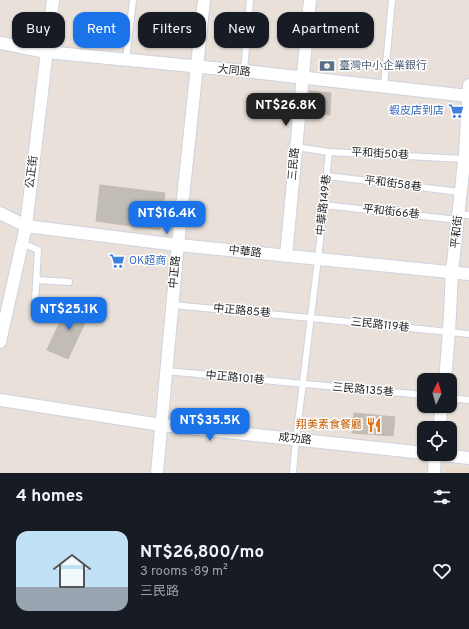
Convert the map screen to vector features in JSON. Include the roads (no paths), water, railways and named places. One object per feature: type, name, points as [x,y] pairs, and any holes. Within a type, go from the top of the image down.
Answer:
[{"type":"street","name":"公正街","points":[[0,342],[26,226],[53,0]]},
{"type":"street","name":"中正路","points":[[157,473],[172,305],[204,0]]},
{"type":"street","name":"三民路","points":[[286,256],[310,0]]},
{"type":"street","name":"大同路","points":[[0,43],[46,52],[384,86],[469,92]]},
{"type":"street","name":"平和街","points":[[446,373],[452,272],[462,216],[469,92]]},
{"type":"street","name":"中華路","points":[[0,213],[26,226],[178,245],[469,274]]},
{"type":"street","name":"成功路","points":[[0,400],[161,425],[417,452]]},
{"type":"street","points":[[457,457],[469,458]]},
{"type":"street","points":[[434,473],[435,461]]},
{"type":"lane","points":[[126,60],[133,0]]},
{"type":"lane","points":[[244,71],[250,0]]},
{"type":"lane","points":[[384,86],[392,0]]},
{"type":"lane","name":"平和街50巷","points":[[296,147],[329,152],[466,155]]},
{"type":"lane","name":"中華路149巷","points":[[318,259],[329,152]]},
{"type":"lane","name":"平和街58巷","points":[[327,176],[464,186]]},
{"type":"lane","name":"平和街66巷","points":[[324,204],[462,216]]},
{"type":"lane","points":[[22,243],[38,250],[35,301]]},
{"type":"lane","points":[[293,473],[318,259]]},
{"type":"lane","points":[[36,280],[69,282]]},
{"type":"lane","name":"中正路85巷","points":[[172,305],[311,318]]},
{"type":"lane","name":"三民路119巷","points":[[311,318],[469,334]]},
{"type":"lane","name":"中正路101巷","points":[[166,371],[303,384]]},
{"type":"lane","name":"三民路135巷","points":[[303,384],[417,394]]},
{"type":"lane","points":[[457,399],[469,400]]},
{"type":"place","name":"臺灣中小企業銀行","points":[[327,66]]},
{"type":"place","name":"蝦皮店到店","points":[[456,111]]},
{"type":"place","name":"OK超商","points":[[117,261]]},
{"type":"place","name":"翔美素食餐廳","points":[[374,425]]}]
